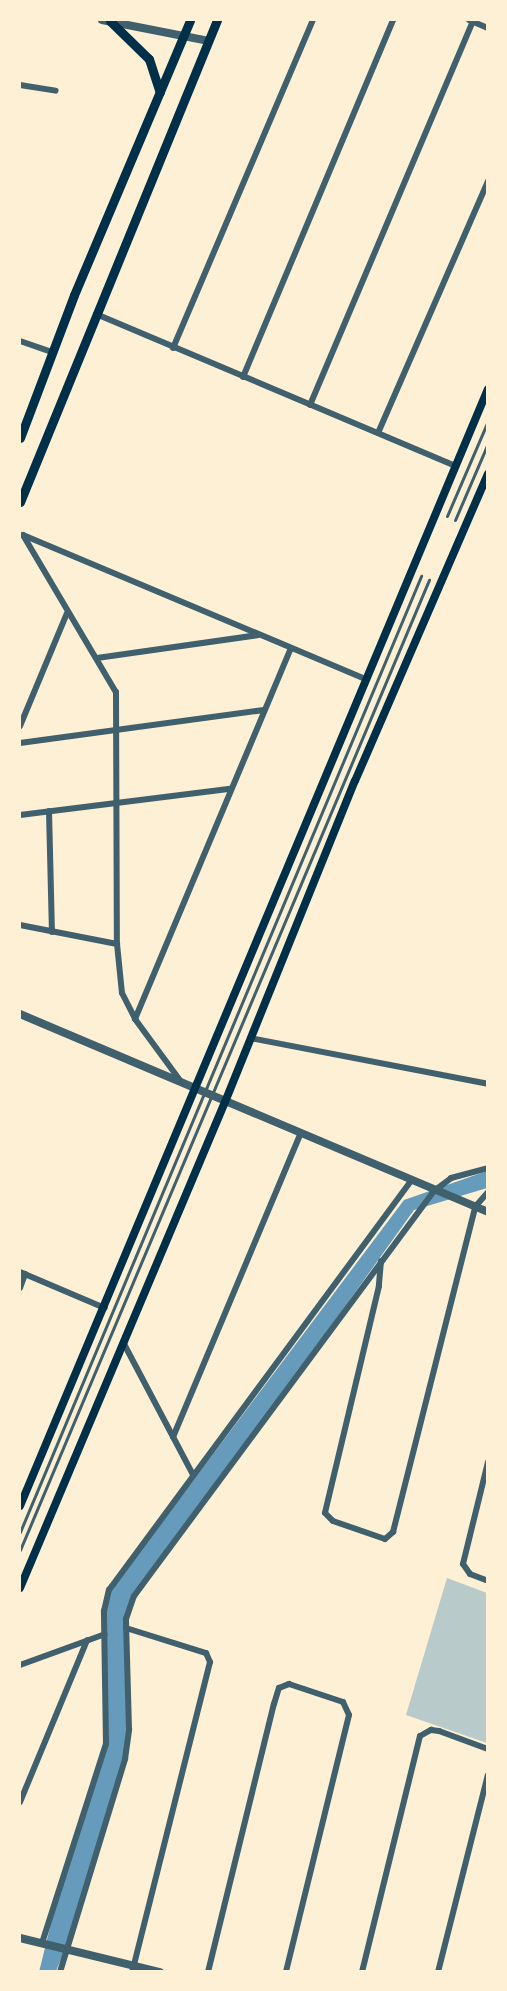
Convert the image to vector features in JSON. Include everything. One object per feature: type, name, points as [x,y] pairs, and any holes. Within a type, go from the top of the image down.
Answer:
[{"type":"main road","points":[[106,20],[149,59],[160,92]]},
{"type":"main road","points":[[20,438],[52,352],[190,20]]},
{"type":"main road","points":[[20,502],[216,20]]},
{"type":"main road","points":[[20,1506],[196,1091],[488,389]]},
{"type":"main road","points":[[20,1588],[225,1102],[355,781],[486,480]]},
{"type":"street","points":[[106,20],[183,33],[209,41]]},
{"type":"street","points":[[173,348],[313,20]]},
{"type":"street","points":[[243,377],[393,20]]},
{"type":"street","points":[[310,405],[471,20],[488,28]]},
{"type":"street","points":[[20,85],[56,91]]},
{"type":"street","points":[[378,433],[488,181]]},
{"type":"street","points":[[96,314],[456,466]]},
{"type":"street","points":[[20,341],[52,352]]},
{"type":"street","points":[[21,534],[366,679]]},
{"type":"street","points":[[21,534],[116,692],[118,730],[117,944],[122,993],[135,1019],[184,1086]]},
{"type":"street","points":[[20,726],[67,613]]},
{"type":"street","points":[[97,658],[258,634]]},
{"type":"street","points":[[135,1019],[291,648]]},
{"type":"street","points":[[20,743],[264,710]]},
{"type":"street","points":[[20,814],[230,789]]},
{"type":"street","points":[[49,811],[52,932]]},
{"type":"street","points":[[20,925],[117,944]]},
{"type":"street","points":[[20,1014],[184,1086],[488,1212]]},
{"type":"street","points":[[250,1038],[488,1084]]},
{"type":"street","points":[[173,1437],[300,1133]]},
{"type":"street","points":[[60,1971],[63,1947],[128,1743],[126,1628],[129,1608],[141,1586],[434,1191],[451,1178],[488,1168]]},
{"type":"street","points":[[45,1943],[106,1744],[104,1611],[109,1590],[411,1180]]},
{"type":"street","points":[[381,1261],[379,1286],[326,1507],[333,1521],[380,1538],[389,1538],[393,1532],[475,1207],[488,1192]]},
{"type":"street","points":[[20,1288],[22,1273],[105,1308]]},
{"type":"street","points":[[123,1342],[193,1475]]},
{"type":"street","points":[[485,1580],[470,1574],[463,1564],[488,1462]]},
{"type":"street","points":[[126,1628],[206,1653],[210,1659],[133,1968]]},
{"type":"street","points":[[20,1665],[105,1634]]},
{"type":"street","points":[[20,1802],[87,1640]]},
{"type":"street","points":[[208,1971],[274,1704],[284,1684],[343,1702],[349,1710],[286,1971]]},
{"type":"street","points":[[362,1971],[418,1743],[425,1732],[439,1731],[488,1749]]},
{"type":"street","points":[[438,1971],[488,1775]]},
{"type":"street","points":[[20,1938],[63,1947],[133,1968],[160,1971]]},
{"type":"lane","points":[[447,516],[488,421]]},
{"type":"lane","points":[[455,519],[488,443]]},
{"type":"lane","points":[[20,1550],[209,1096],[421,576]]},
{"type":"lane","points":[[20,1532],[429,580]]},
{"type":"shaded area","points":[[447,1578],[487,1593],[487,1743],[406,1715]]},
{"type":"water","points":[[487,1171],[487,1188],[414,1210],[129,1608],[128,1743],[66,1947],[56,1971],[39,1972],[58,1895],[103,1755],[105,1598],[404,1200]]}]
